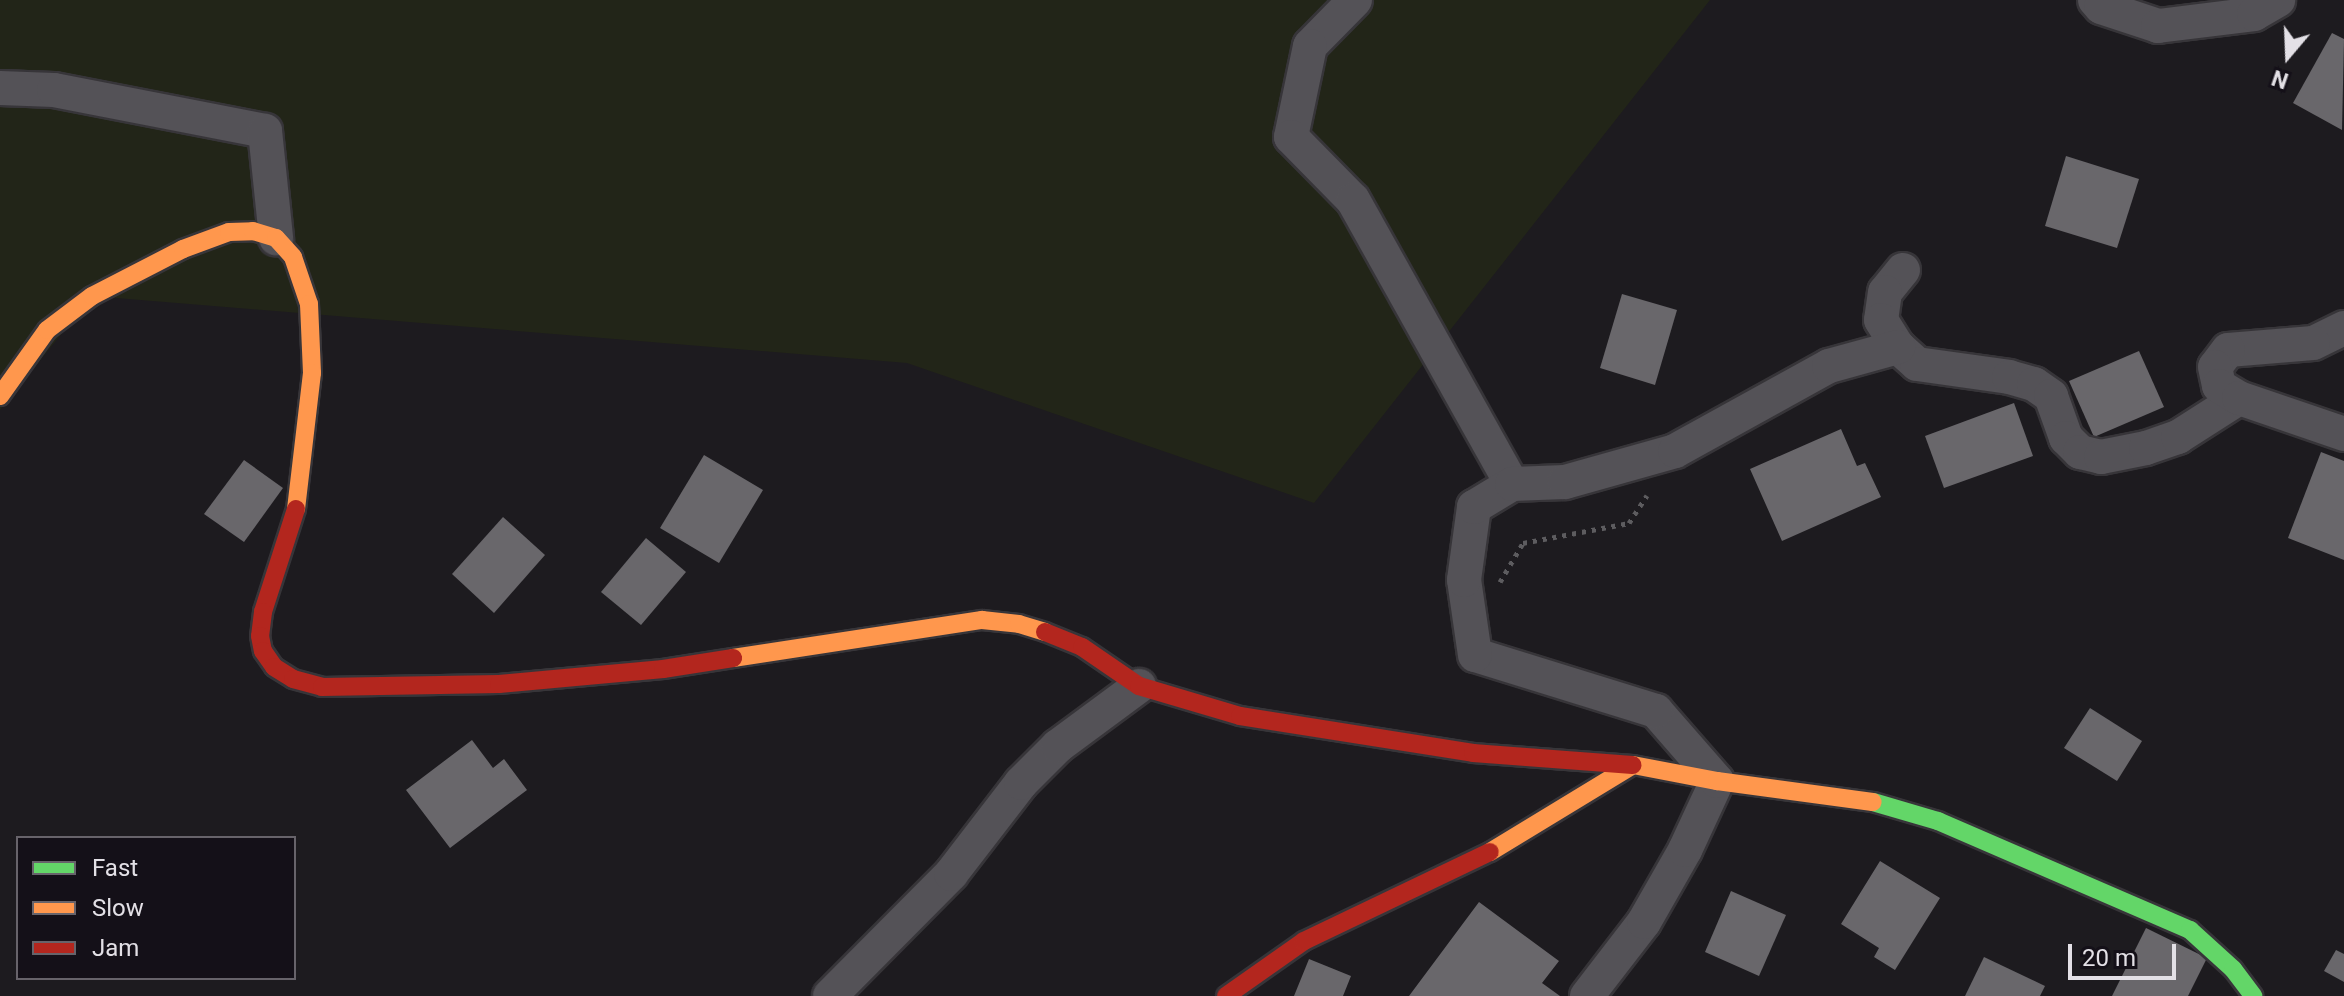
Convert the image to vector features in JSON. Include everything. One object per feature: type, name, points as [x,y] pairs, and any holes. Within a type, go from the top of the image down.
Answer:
[{"type":"street","points":[[1355,0],[1310,46],[1291,137],[1353,200],[1512,484]]},
{"type":"street","points":[[2095,0],[2101,7],[2158,26],[2254,14],[2278,0]]},
{"type":"street","points":[[0,88],[54,90],[265,131],[276,238]]},
{"type":"street","points":[[0,396],[47,330],[92,296],[183,249],[229,232],[253,231],[276,238],[293,257],[309,304],[312,373],[300,496],[263,612],[260,636],[263,651],[274,667],[293,679],[322,687],[363,688],[499,684],[663,669],[982,620],[1019,624],[1082,647],[1139,686],[1240,716],[1473,753],[1633,765],[1717,781],[1855,797],[1938,821],[2190,930],[2233,969],[2253,996]]},
{"type":"street","points":[[1903,270],[1885,292],[1881,320],[1898,347],[1917,364],[2009,377],[2034,384],[2051,396],[2066,438],[2080,452],[2101,457],[2146,448],[2178,437],[2239,398]]},
{"type":"street","points":[[2344,328],[2313,343],[2228,350],[2215,367],[2219,386],[2239,398],[2344,434]]},
{"type":"street","points":[[1717,781],[1656,711],[1475,655],[1464,580],[1474,507],[1512,484],[1565,482],[1675,451],[1829,366],[1898,347]]},
{"type":"street","points":[[830,996],[951,874],[1039,765],[1058,746],[1139,686]]},
{"type":"street","points":[[1226,996],[1304,941],[1467,866],[1633,765]]},
{"type":"street","points":[[1587,996],[1644,922],[1685,850],[1717,781]]},
{"type":"path","points":[[1498,585],[1523,543],[1629,523],[1675,451]]},
{"type":"green space","points":[[0,0],[1710,0],[1314,503],[907,363],[92,296],[0,410]]},
{"type":"building","points":[[2332,33],[2344,39],[2342,130],[2293,103]]},
{"type":"building","points":[[2066,156],[2139,179],[2117,248],[2045,226]]},
{"type":"building","points":[[1622,294],[1677,310],[1655,385],[1600,368]]},
{"type":"building","points":[[2139,351],[2164,407],[2094,437],[2069,381]]},
{"type":"building","points":[[2014,403],[2033,456],[1944,488],[1925,436]]},
{"type":"building","points":[[1841,429],[1857,466],[1865,463],[1881,497],[1782,541],[1750,469]]},
{"type":"building","points":[[2321,452],[2344,461],[2344,560],[2288,538]]},
{"type":"building","points":[[704,455],[763,490],[719,563],[660,528]]},
{"type":"building","points":[[244,460],[283,488],[244,542],[204,514]]},
{"type":"building","points":[[503,517],[545,555],[494,613],[452,574]]},
{"type":"building","points":[[646,538],[686,572],[641,625],[601,592]]},
{"type":"building","points":[[2090,708],[2142,741],[2117,781],[2064,748]]},
{"type":"building","points":[[472,740],[493,768],[504,759],[527,790],[450,848],[406,790]]},
{"type":"building","points":[[1880,861],[1940,898],[1895,970],[1874,957],[1879,948],[1841,924]]},
{"type":"building","points":[[1731,891],[1786,915],[1759,976],[1705,952]]},
{"type":"building","points":[[1479,902],[1559,961],[1542,983],[1560,996],[1409,996]]},
{"type":"building","points":[[2146,928],[2207,958],[2188,996],[2112,996]]},
{"type":"building","points":[[2336,950],[2344,954],[2344,982],[2324,971]]},
{"type":"building","points":[[1984,957],[2045,986],[2040,996],[1965,996]]},
{"type":"building","points":[[1309,959],[1351,976],[1343,996],[1294,996]]},
{"type":"traffic: fast","points":[[1873,802],[1938,821],[2190,930],[2233,969],[2253,996]]},
{"type":"traffic: slow","points":[[0,396],[47,330],[92,296],[183,249],[229,232],[253,231],[276,238],[293,257],[309,304],[312,373],[296,509]]},
{"type":"traffic: slow","points":[[733,658],[982,620],[1019,624],[1045,632]]},
{"type":"traffic: slow","points":[[1490,852],[1633,765],[1717,781],[1873,802]]},
{"type":"traffic: jam","points":[[296,509],[263,612],[260,636],[263,651],[274,667],[293,679],[322,687],[499,684],[663,669],[733,658]]},
{"type":"traffic: jam","points":[[1045,632],[1082,647],[1139,686],[1240,716],[1473,753],[1633,765]]},
{"type":"traffic: jam","points":[[1226,996],[1304,941],[1490,852]]}]
